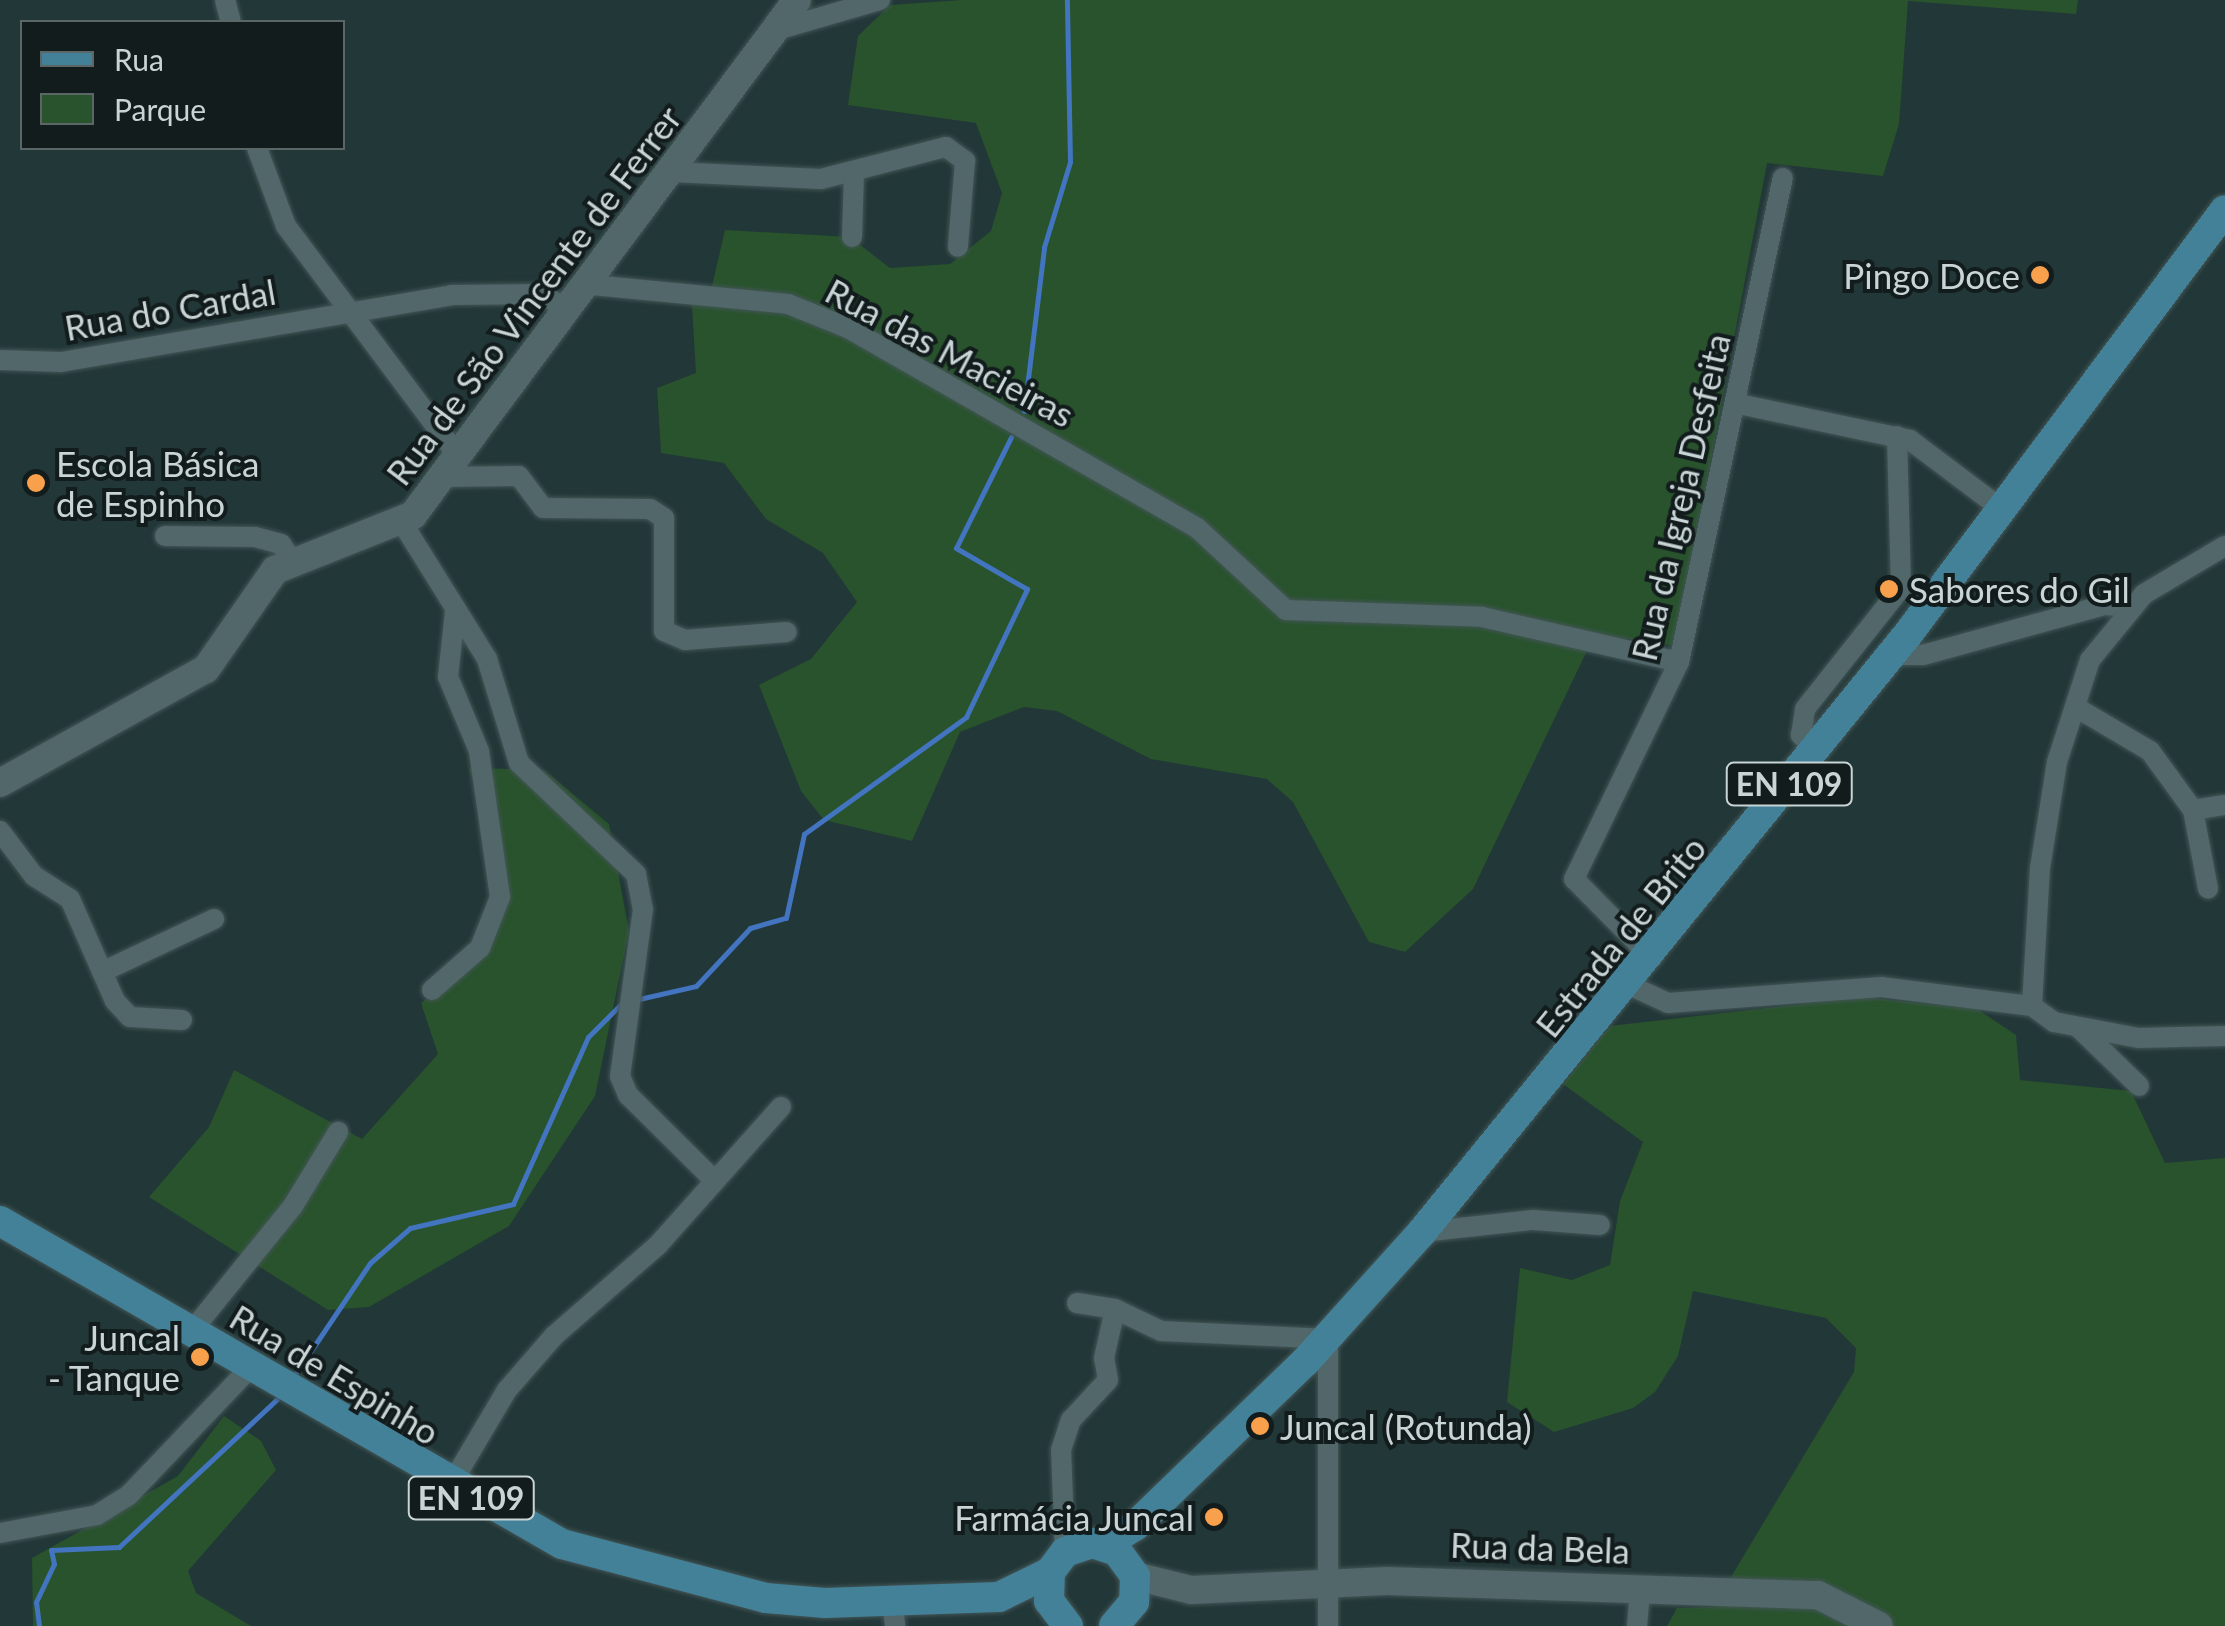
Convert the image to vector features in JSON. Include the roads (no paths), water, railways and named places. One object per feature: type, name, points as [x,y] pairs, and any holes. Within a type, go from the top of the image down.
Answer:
[{"type":"main road","name":"Estrada de Brito","points":[[1096,1558],[1135,1526],[1328,1339],[1652,958],[1892,655],[2225,210]]},
{"type":"main road","name":"Rua de Espinho","points":[[0,1221],[450,1486],[562,1544],[766,1598],[894,1613],[999,1596],[1096,1558]]},
{"type":"main road","name":"EN 109","points":[[1096,1558],[1119,1623]]},
{"type":"main road","name":"EN 109","points":[[1064,1623],[1096,1558]]},
{"type":"main road","name":"Rua de Espinho","points":[[999,1596],[1064,1623]]},
{"type":"street","name":"Rua de São Vincente de Ferrer","points":[[0,783],[206,669],[260,582],[292,561],[403,524],[783,28],[797,0]]},
{"type":"street","points":[[783,28],[880,0]]},
{"type":"street","points":[[672,172],[854,174],[946,147],[965,161],[958,247]]},
{"type":"street","points":[[259,150],[286,226],[350,313],[448,464],[519,476],[544,508],[650,509],[664,518],[664,630],[685,640],[787,632]]},
{"type":"street","points":[[852,237],[854,174]]},
{"type":"street","name":"Rua da Igreja Desfeita","points":[[1652,958],[1574,878],[1679,662],[1740,404],[1783,178]]},
{"type":"street","name":"Rua das Macieiras","points":[[350,313],[452,295],[540,294],[788,304],[848,328],[1197,528],[1286,610],[1310,617],[1482,617],[1679,662]]},
{"type":"street","name":"Rua do Cardal","points":[[0,360],[61,362],[350,313]]},
{"type":"street","points":[[1740,404],[1897,436],[2003,510]]},
{"type":"street","points":[[1816,749],[1801,735],[1805,709],[1901,588],[1897,436]]},
{"type":"street","points":[[403,524],[454,612],[487,659],[519,762],[636,874],[643,909],[620,1076],[628,1095],[713,1179]]},
{"type":"street","points":[[166,536],[255,537],[281,544],[292,561]]},
{"type":"street","points":[[2032,1006],[2040,868],[2057,762],[2090,660],[2131,606],[2225,546]]},
{"type":"street","points":[[1892,655],[1923,655],[2105,605],[2131,606]]},
{"type":"street","points":[[432,990],[480,948],[500,897],[480,751],[448,677],[454,612]]},
{"type":"street","points":[[2076,708],[2150,751],[2193,810],[2208,889]]},
{"type":"street","points":[[2193,810],[2225,805]]},
{"type":"street","points":[[0,831],[34,876],[70,899],[102,972],[130,1017],[182,1020]]},
{"type":"street","points":[[102,972],[214,919]]},
{"type":"street","points":[[1629,985],[1668,1002],[1882,987],[2032,1006],[2080,1029],[2139,1038],[2225,1036]]},
{"type":"street","points":[[2080,1029],[2139,1086]]},
{"type":"street","points":[[450,1486],[506,1390],[554,1336],[658,1245],[781,1107]]},
{"type":"street","points":[[190,1332],[294,1206],[338,1132]]},
{"type":"street","points":[[1422,1232],[1533,1220],[1600,1225]]},
{"type":"street","points":[[1077,1303],[1115,1310],[1193,1336],[1328,1339],[1328,1626]]},
{"type":"street","points":[[1096,1558],[1065,1505],[1061,1450],[1071,1420],[1108,1380],[1104,1358],[1115,1310]]},
{"type":"street","points":[[0,1533],[97,1516],[128,1496],[250,1368]]},
{"type":"street","name":"Rua da Bela","points":[[1096,1558],[1191,1590],[1327,1585],[1640,1588],[1818,1595],[1865,1622]]},
{"type":"street","points":[[1637,1626],[1640,1588]]},
{"type":"street","name":"Rua da Bela","points":[[1119,1623],[1191,1590]]},
{"type":"waterway","points":[[1024,411],[1044,247],[1070,162],[1067,0]]},
{"type":"waterway","points":[[639,999],[696,986],[750,928],[786,918],[804,834],[966,717],[1027,589],[956,548],[1011,437]]},
{"type":"waterway","points":[[294,1376],[370,1263],[410,1228],[513,1204],[588,1037],[621,1004]]},
{"type":"waterway","points":[[39,1626],[36,1602],[54,1564],[51,1550],[119,1547],[277,1399]]},
{"type":"place","name":"Pingo Doce","points":[[2040,275]]},
{"type":"place","name":"Escola Básica de Espinho","points":[[36,483]]},
{"type":"place","name":"Sabores do Gil","points":[[1889,589]]},
{"type":"place","name":"Juncal - Tanque","points":[[200,1357]]},
{"type":"place","name":"Juncal (Rotunda)","points":[[1260,1426]]},
{"type":"place","name":"Farmácia Juncal","points":[[1214,1517]]}]
